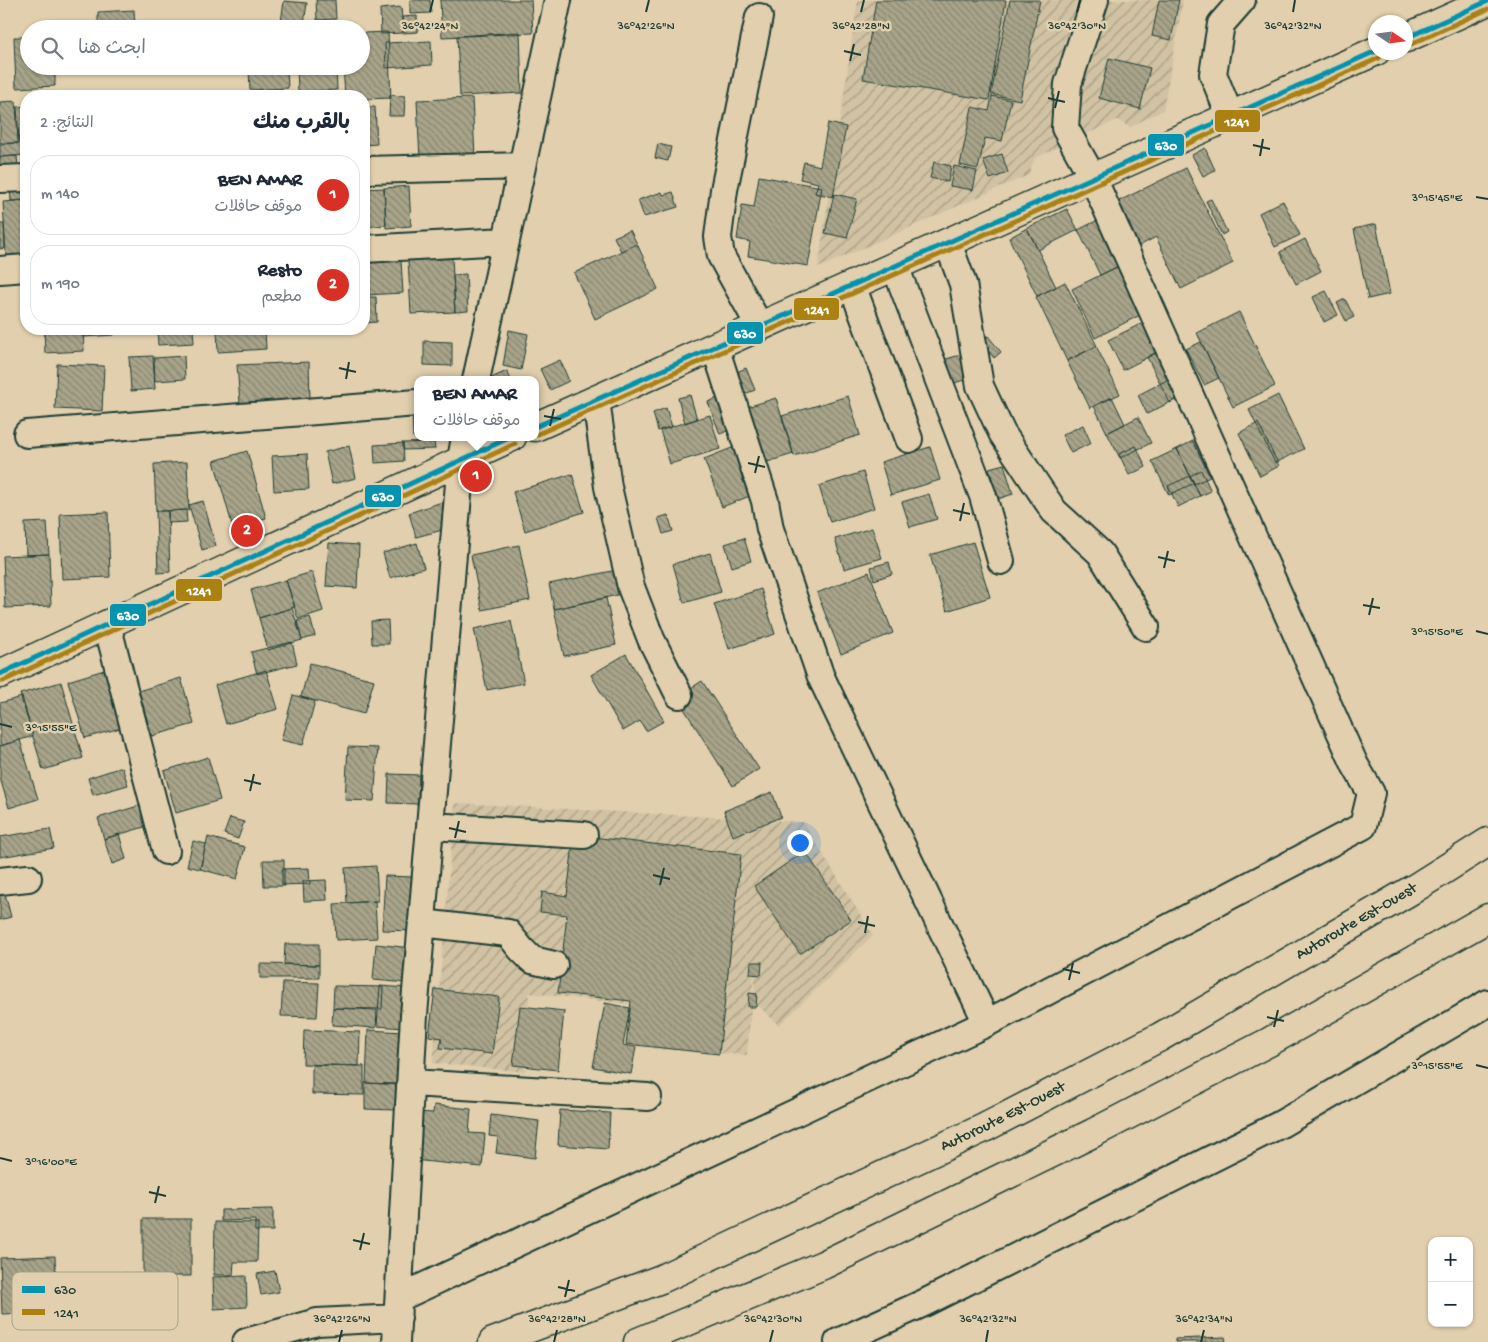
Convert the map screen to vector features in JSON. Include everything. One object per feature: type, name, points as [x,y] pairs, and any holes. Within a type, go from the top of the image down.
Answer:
[{"type":"main road","points":[[1413,35],[1488,0]]},
{"type":"main road","points":[[539,425],[1368,55]]},
{"type":"main road","points":[[0,674],[107,624],[463,449],[496,441]]},
{"type":"main road","name":"Autoroute Est-Ouest","points":[[493,1342],[661,1279],[984,1128],[1160,1037],[1415,888],[1488,842]]},
{"type":"main road","points":[[638,1342],[823,1265],[1093,1133],[1269,1042],[1488,918]]},
{"type":"street","points":[[477,376],[558,0]]},
{"type":"street","points":[[246,1342],[317,1322],[398,1319],[988,1023],[1363,826],[1371,794],[1350,756],[1093,178],[1065,128],[1068,84],[1095,0]]},
{"type":"street","points":[[1230,116],[1212,74],[1221,24],[1242,0]]},
{"type":"street","points":[[759,17],[724,190],[718,237],[721,256],[760,327]]},
{"type":"street","points":[[370,170],[522,166]]},
{"type":"street","points":[[0,178],[20,178]]},
{"type":"street","points":[[370,249],[506,241]]},
{"type":"street","points":[[948,242],[963,284],[980,386],[1002,433],[1054,512],[1100,552],[1146,627]]},
{"type":"street","points":[[895,266],[983,496],[1001,561]]},
{"type":"street","points":[[0,270],[20,268]]},
{"type":"street","points":[[852,285],[908,439]]},
{"type":"street","points":[[715,347],[765,501],[770,529],[822,676],[988,1023]]},
{"type":"street","points":[[596,400],[608,487],[631,587],[651,639],[679,695]]},
{"type":"street","points":[[27,434],[414,403]]},
{"type":"street","points":[[398,1319],[422,923],[463,449]]},
{"type":"street","points":[[107,624],[166,852]]},
{"type":"street","points":[[430,826],[584,835]]},
{"type":"street","points":[[0,881],[28,878]]},
{"type":"street","points":[[422,923],[508,934],[532,960],[554,965]]},
{"type":"street","points":[[838,1342],[926,1302],[1281,1124],[1488,1003]]},
{"type":"street","points":[[411,1083],[648,1097]]},
{"type":"shaded area","points":[[858,0],[1183,0],[1163,110],[1130,127],[1117,120],[1035,158],[1028,175],[818,268]]},
{"type":"shaded area","points":[[455,803],[803,822],[873,935],[779,1025],[754,1002],[755,959],[747,1055],[654,1049],[657,1007],[529,993],[525,1072],[433,1063]]},
{"type":"building","points":[[316,0],[335,0],[336,19],[317,20]]},
{"type":"building","points":[[410,0],[430,0],[431,13],[410,14]]},
{"type":"building","points":[[440,0],[531,0],[533,33],[442,37]]},
{"type":"building","points":[[876,0],[1006,0],[989,100],[863,79]]},
{"type":"building","points":[[1010,0],[1040,0],[1020,100],[991,94]]},
{"type":"building","points":[[1159,0],[1179,0],[1171,40],[1152,36]]},
{"type":"building","points":[[284,1],[307,3],[305,20],[281,20]]},
{"type":"building","points":[[401,7],[403,33],[381,34],[380,9]]},
{"type":"building","points":[[134,10],[135,20],[98,20],[98,12]]},
{"type":"building","points":[[417,16],[418,32],[403,33],[402,17]]},
{"type":"building","points":[[388,32],[391,98],[370,99],[370,90],[345,90],[344,75],[370,75],[370,33]]},
{"type":"building","points":[[520,32],[522,93],[460,96],[457,36]]},
{"type":"building","points":[[14,37],[20,37],[20,75],[55,75],[55,86],[16,88]]},
{"type":"building","points":[[431,41],[432,65],[386,68],[385,43]]},
{"type":"building","points":[[1109,58],[1150,68],[1140,109],[1099,98]]},
{"type":"building","points":[[249,75],[287,75],[288,88],[250,90]]},
{"type":"building","points":[[297,75],[336,75],[337,90],[298,90]]},
{"type":"building","points":[[390,95],[405,96],[404,116],[389,116]]},
{"type":"building","points":[[992,96],[1011,100],[1002,141],[985,138],[978,169],[960,165],[972,107],[989,111]]},
{"type":"building","points":[[472,98],[475,157],[420,160],[417,100]]},
{"type":"building","points":[[16,101],[18,143],[0,143],[0,102]]},
{"type":"building","points":[[17,107],[20,107],[20,142],[19,142]]},
{"type":"building","points":[[370,107],[375,107],[377,144],[370,145]]},
{"type":"building","points":[[828,123],[846,127],[833,197],[815,193],[818,183],[800,179],[804,162],[820,166]]},
{"type":"building","points":[[20,143],[20,155],[0,157],[0,144]]},
{"type":"building","points":[[658,144],[671,147],[668,161],[655,158]]},
{"type":"building","points":[[1205,148],[1215,170],[1203,176],[1192,155]]},
{"type":"building","points":[[1002,154],[1008,173],[990,179],[983,160]]},
{"type":"building","points":[[17,156],[18,169],[0,170],[0,157]]},
{"type":"building","points":[[934,162],[951,166],[948,182],[930,178]]},
{"type":"building","points":[[954,166],[977,171],[973,190],[950,186]]},
{"type":"building","points":[[1186,168],[1233,263],[1181,289],[1156,237],[1139,246],[1117,202]]},
{"type":"building","points":[[759,176],[822,187],[808,266],[748,256],[750,242],[737,239],[742,205],[754,207]]},
{"type":"building","points":[[409,186],[411,226],[386,228],[384,188]]},
{"type":"building","points":[[10,187],[20,187],[20,200],[11,201]]},
{"type":"building","points":[[384,188],[386,225],[370,226],[370,189]]},
{"type":"building","points":[[662,192],[663,195],[673,192],[678,207],[644,217],[638,200]]},
{"type":"building","points":[[834,194],[857,199],[847,238],[825,233]]},
{"type":"building","points":[[1211,199],[1227,232],[1222,235],[1206,201]]},
{"type":"building","points":[[20,201],[20,255],[6,256],[3,202]]},
{"type":"building","points":[[1283,201],[1300,235],[1275,247],[1259,213]]},
{"type":"building","points":[[1067,209],[1078,230],[1038,250],[1027,228]]},
{"type":"building","points":[[1098,220],[1121,265],[1100,275],[1078,230]]},
{"type":"building","points":[[0,224],[4,224],[5,248],[0,249]]},
{"type":"building","points":[[1376,224],[1390,294],[1368,299],[1354,229]]},
{"type":"building","points":[[1027,228],[1056,287],[1037,296],[1009,238]]},
{"type":"building","points":[[630,230],[637,244],[621,251],[614,237]]},
{"type":"building","points":[[1305,239],[1321,271],[1296,284],[1280,252]]},
{"type":"building","points":[[637,244],[658,289],[595,319],[574,273]]},
{"type":"building","points":[[452,258],[455,312],[411,314],[408,260]]},
{"type":"building","points":[[401,261],[403,293],[370,295],[370,263]]},
{"type":"building","points":[[1121,265],[1144,313],[1095,338],[1072,289]]},
{"type":"building","points":[[466,274],[468,311],[455,312],[453,275]]},
{"type":"building","points":[[1065,282],[1097,346],[1067,361],[1036,297]]},
{"type":"building","points":[[1326,291],[1338,315],[1324,322],[1313,297]]},
{"type":"building","points":[[370,297],[376,297],[377,322],[370,323]]},
{"type":"building","points":[[1345,299],[1354,317],[1346,321],[1337,303]]},
{"type":"building","points":[[1239,312],[1275,386],[1233,407],[1197,333]]},
{"type":"building","points":[[1147,321],[1162,350],[1123,370],[1108,340]]},
{"type":"building","points":[[509,330],[528,334],[521,370],[503,366]]},
{"type":"building","points":[[44,335],[83,335],[84,351],[45,353]]},
{"type":"building","points":[[83,335],[114,335],[83,337]]},
{"type":"building","points":[[157,335],[193,335],[194,343],[158,345]]},
{"type":"building","points":[[217,335],[265,335],[266,349],[218,352]]},
{"type":"building","points":[[988,336],[1001,352],[994,358],[981,342]]},
{"type":"building","points":[[424,341],[452,342],[452,366],[424,365]]},
{"type":"building","points":[[1201,342],[1219,378],[1204,385],[1186,349]]},
{"type":"building","points":[[1096,346],[1120,394],[1090,408],[1067,361]]},
{"type":"building","points":[[1162,349],[1184,395],[1170,403],[1147,357]]},
{"type":"building","points":[[960,355],[967,379],[951,384],[943,360]]},
{"type":"building","points":[[153,356],[155,389],[131,391],[129,357]]},
{"type":"building","points":[[184,356],[185,379],[155,381],[154,358]]},
{"type":"building","points":[[560,360],[569,381],[550,390],[540,369]]},
{"type":"building","points":[[309,362],[310,399],[240,403],[237,365]]},
{"type":"building","points":[[57,364],[104,366],[102,411],[55,409]]},
{"type":"building","points":[[746,368],[755,390],[739,396],[730,375]]},
{"type":"building","points":[[507,371],[509,376],[496,376]]},
{"type":"building","points":[[1175,376],[1184,395],[1147,414],[1138,395]]},
{"type":"building","points":[[690,395],[697,419],[685,423],[678,398]]},
{"type":"building","points":[[1278,395],[1304,449],[1275,463],[1249,410]]},
{"type":"building","points":[[722,396],[735,428],[720,434],[708,402]]},
{"type":"building","points":[[848,396],[860,435],[794,456],[782,416]]},
{"type":"building","points":[[1112,397],[1125,424],[1107,433],[1094,406]]},
{"type":"building","points":[[776,398],[793,454],[761,464],[744,408]]},
{"type":"building","points":[[666,408],[672,427],[658,431],[653,413]]},
{"type":"building","points":[[412,409],[414,409],[414,437]]},
{"type":"building","points":[[710,415],[720,449],[670,464],[660,430]]},
{"type":"building","points":[[1138,417],[1151,443],[1120,458],[1107,433]]},
{"type":"building","points":[[1258,423],[1279,466],[1260,476],[1239,433]]},
{"type":"building","points":[[1083,425],[1091,443],[1071,453],[1062,435]]},
{"type":"building","points":[[1193,441],[1210,477],[1194,484],[1177,449]]},
{"type":"building","points":[[434,442],[435,449],[403,450],[403,443]]},
{"type":"building","points":[[403,443],[404,461],[375,463],[374,445]]},
{"type":"building","points":[[742,444],[760,492],[722,507],[704,459]]},
{"type":"building","points":[[349,446],[356,478],[332,484],[325,452]]},
{"type":"building","points":[[1136,446],[1146,467],[1129,475],[1119,454]]},
{"type":"building","points":[[930,447],[940,480],[891,495],[881,462]]},
{"type":"building","points":[[1177,449],[1194,483],[1169,495],[1152,461]]},
{"type":"building","points":[[247,451],[266,518],[233,528],[214,461]]},
{"type":"building","points":[[307,454],[309,489],[274,491],[272,456]]},
{"type":"building","points":[[187,462],[189,510],[156,511],[154,464]]},
{"type":"building","points":[[1004,464],[1013,494],[998,499],[989,468]]},
{"type":"building","points":[[1201,470],[1211,491],[1200,496],[1190,476]]},
{"type":"building","points":[[863,472],[874,508],[830,522],[819,486]]},
{"type":"building","points":[[572,474],[584,512],[525,531],[513,492]]},
{"type":"building","points":[[1190,476],[1200,496],[1178,507],[1168,486]]},
{"type":"building","points":[[929,494],[937,519],[910,527],[902,502]]},
{"type":"building","points":[[203,501],[216,546],[202,550],[189,505]]},
{"type":"building","points":[[442,502],[450,528],[416,537],[409,513]]},
{"type":"building","points":[[186,510],[187,522],[168,523],[168,511]]},
{"type":"building","points":[[156,511],[168,511],[170,572],[158,573]]},
{"type":"building","points":[[108,512],[110,577],[62,579],[60,514]]},
{"type":"building","points":[[668,515],[673,531],[663,534],[658,518]]},
{"type":"building","points":[[47,522],[49,554],[26,555],[25,523]]},
{"type":"building","points":[[872,528],[882,558],[844,569],[835,539]]},
{"type":"building","points":[[744,538],[751,561],[732,567],[725,544]]},
{"type":"building","points":[[973,542],[990,597],[947,611],[930,555]]},
{"type":"building","points":[[329,543],[359,545],[357,588],[326,586]]},
{"type":"building","points":[[417,543],[424,568],[390,578],[383,553]]},
{"type":"building","points":[[519,545],[530,600],[482,610],[471,555]]},
{"type":"building","points":[[710,553],[721,592],[684,603],[673,564]]},
{"type":"building","points":[[49,554],[51,606],[5,608],[3,556]]},
{"type":"building","points":[[889,562],[892,574],[874,580],[871,567]]},
{"type":"building","points":[[617,570],[622,594],[554,609],[549,584]]},
{"type":"building","points":[[312,572],[323,611],[298,619],[286,580]]},
{"type":"building","points":[[869,572],[893,633],[841,654],[817,593]]},
{"type":"building","points":[[286,580],[295,607],[259,618],[251,590]]},
{"type":"building","points":[[761,589],[775,634],[729,649],[714,604]]},
{"type":"building","points":[[606,598],[616,645],[564,656],[554,609]]},
{"type":"building","points":[[292,608],[302,640],[268,650],[259,618]]},
{"type":"building","points":[[310,617],[315,636],[302,640],[297,621]]},
{"type":"building","points":[[388,620],[389,644],[372,644],[371,621]]},
{"type":"building","points":[[511,621],[524,683],[487,690],[474,629]]},
{"type":"building","points":[[292,642],[297,664],[257,674],[251,652]]},
{"type":"building","points":[[626,654],[664,721],[646,731],[640,721],[623,731],[591,675]]},
{"type":"building","points":[[310,663],[374,680],[364,714],[301,697]]},
{"type":"building","points":[[114,667],[131,725],[85,738],[68,681]]},
{"type":"building","points":[[266,670],[278,709],[226,724],[215,685]]},
{"type":"building","points":[[181,678],[194,724],[152,736],[138,691]]},
{"type":"building","points":[[702,681],[759,769],[733,786],[681,704],[693,697],[688,690]]},
{"type":"building","points":[[61,682],[83,758],[43,770],[20,694]]},
{"type":"building","points":[[293,695],[315,701],[303,745],[281,740]]},
{"type":"building","points":[[22,697],[33,736],[0,746],[0,703]]},
{"type":"building","points":[[20,740],[38,799],[9,808],[0,778],[0,746]]},
{"type":"building","points":[[348,747],[378,748],[374,801],[345,800]]},
{"type":"building","points":[[208,757],[220,800],[176,813],[164,771]]},
{"type":"building","points":[[122,767],[128,785],[93,795],[88,778]]},
{"type":"building","points":[[389,774],[419,775],[418,804],[388,803]]},
{"type":"building","points":[[772,792],[781,817],[733,836],[724,811]]},
{"type":"building","points":[[145,804],[151,825],[104,839],[98,818]]},
{"type":"building","points":[[230,818],[244,822],[238,839],[224,834]]},
{"type":"building","points":[[50,829],[54,848],[0,857],[0,837]]},
{"type":"building","points":[[119,834],[126,859],[112,864],[104,839]]},
{"type":"building","points":[[574,835],[741,854],[719,1054],[626,1044],[631,1001],[558,993],[567,915],[540,912],[542,892],[567,896]]},
{"type":"building","points":[[208,837],[245,847],[237,879],[200,869]]},
{"type":"building","points":[[193,841],[206,844],[200,869],[187,866]]},
{"type":"building","points":[[805,851],[851,920],[800,954],[754,886]]},
{"type":"building","points":[[263,860],[284,860],[284,886],[264,886]]},
{"type":"building","points":[[376,866],[378,901],[347,903],[345,868]]},
{"type":"building","points":[[309,868],[310,884],[282,885],[282,869]]},
{"type":"building","points":[[385,876],[414,877],[412,931],[382,930]]},
{"type":"building","points":[[326,880],[327,900],[304,901],[303,881]]},
{"type":"building","points":[[4,890],[11,917],[0,920],[0,891]]},
{"type":"building","points":[[375,901],[377,938],[336,940],[334,904]]},
{"type":"building","points":[[285,944],[319,944],[319,965],[284,964]]},
{"type":"building","points":[[376,944],[411,948],[408,983],[373,980]]},
{"type":"building","points":[[751,962],[762,962],[761,975],[750,974]]},
{"type":"building","points":[[260,964],[319,965],[319,978],[260,978]]},
{"type":"building","points":[[283,982],[319,983],[317,1017],[281,1016]]},
{"type":"building","points":[[334,986],[383,987],[382,1009],[333,1008]]},
{"type":"building","points":[[380,986],[408,988],[404,1028],[377,1026]]},
{"type":"building","points":[[435,989],[499,997],[492,1054],[440,1048],[442,1038],[429,1036]]},
{"type":"building","points":[[749,993],[757,994],[756,1007],[748,1007]]},
{"type":"building","points":[[605,1003],[630,1008],[623,1045],[636,1047],[631,1074],[593,1067]]},
{"type":"building","points":[[520,1006],[564,1011],[558,1070],[513,1065]]},
{"type":"building","points":[[333,1008],[377,1010],[376,1028],[332,1025]]},
{"type":"building","points":[[304,1030],[360,1032],[359,1066],[303,1064]]},
{"type":"building","points":[[368,1030],[404,1032],[401,1085],[366,1083]]},
{"type":"building","points":[[312,1065],[364,1066],[364,1095],[312,1094]]},
{"type":"building","points":[[365,1083],[396,1084],[395,1110],[365,1109]]},
{"type":"building","points":[[434,1105],[471,1109],[469,1133],[485,1134],[482,1167],[413,1160],[417,1112],[433,1113]]},
{"type":"building","points":[[560,1110],[610,1113],[608,1149],[558,1145]]},
{"type":"building","points":[[491,1115],[539,1121],[535,1158],[496,1153],[498,1137],[489,1136]]},
{"type":"building","points":[[273,1209],[273,1231],[255,1231],[255,1220],[221,1221],[221,1210]]},
{"type":"building","points":[[143,1219],[191,1219],[191,1276],[178,1276],[178,1272],[143,1272]]},
{"type":"building","points":[[215,1222],[258,1223],[257,1262],[234,1262],[233,1275],[214,1275]]},
{"type":"building","points":[[55,1256],[56,1272],[12,1272],[12,1314],[2,1314],[0,1258]]},
{"type":"building","points":[[275,1271],[279,1292],[261,1295],[257,1274]]},
{"type":"building","points":[[246,1276],[247,1307],[214,1309],[213,1277]]},
{"type":"building","points":[[1225,1337],[1226,1342],[1175,1342],[1175,1339]]},
{"type":"transit line","name":"630","points":[[1413,35],[1488,1]]},
{"type":"transit line","name":"1241","points":[[1413,43],[1488,9]]},
{"type":"transit line","name":"630","points":[[539,425],[1368,55]]},
{"type":"transit line","name":"1241","points":[[539,434],[1375,60]]},
{"type":"transit line","name":"630","points":[[0,674],[502,441]]},
{"type":"transit line","name":"1241","points":[[3,681],[515,444]]},
{"type":"place","name":"BEN AMAR","points":[[476,476]]},
{"type":"place","name":"Resto","points":[[247,531]]}]
